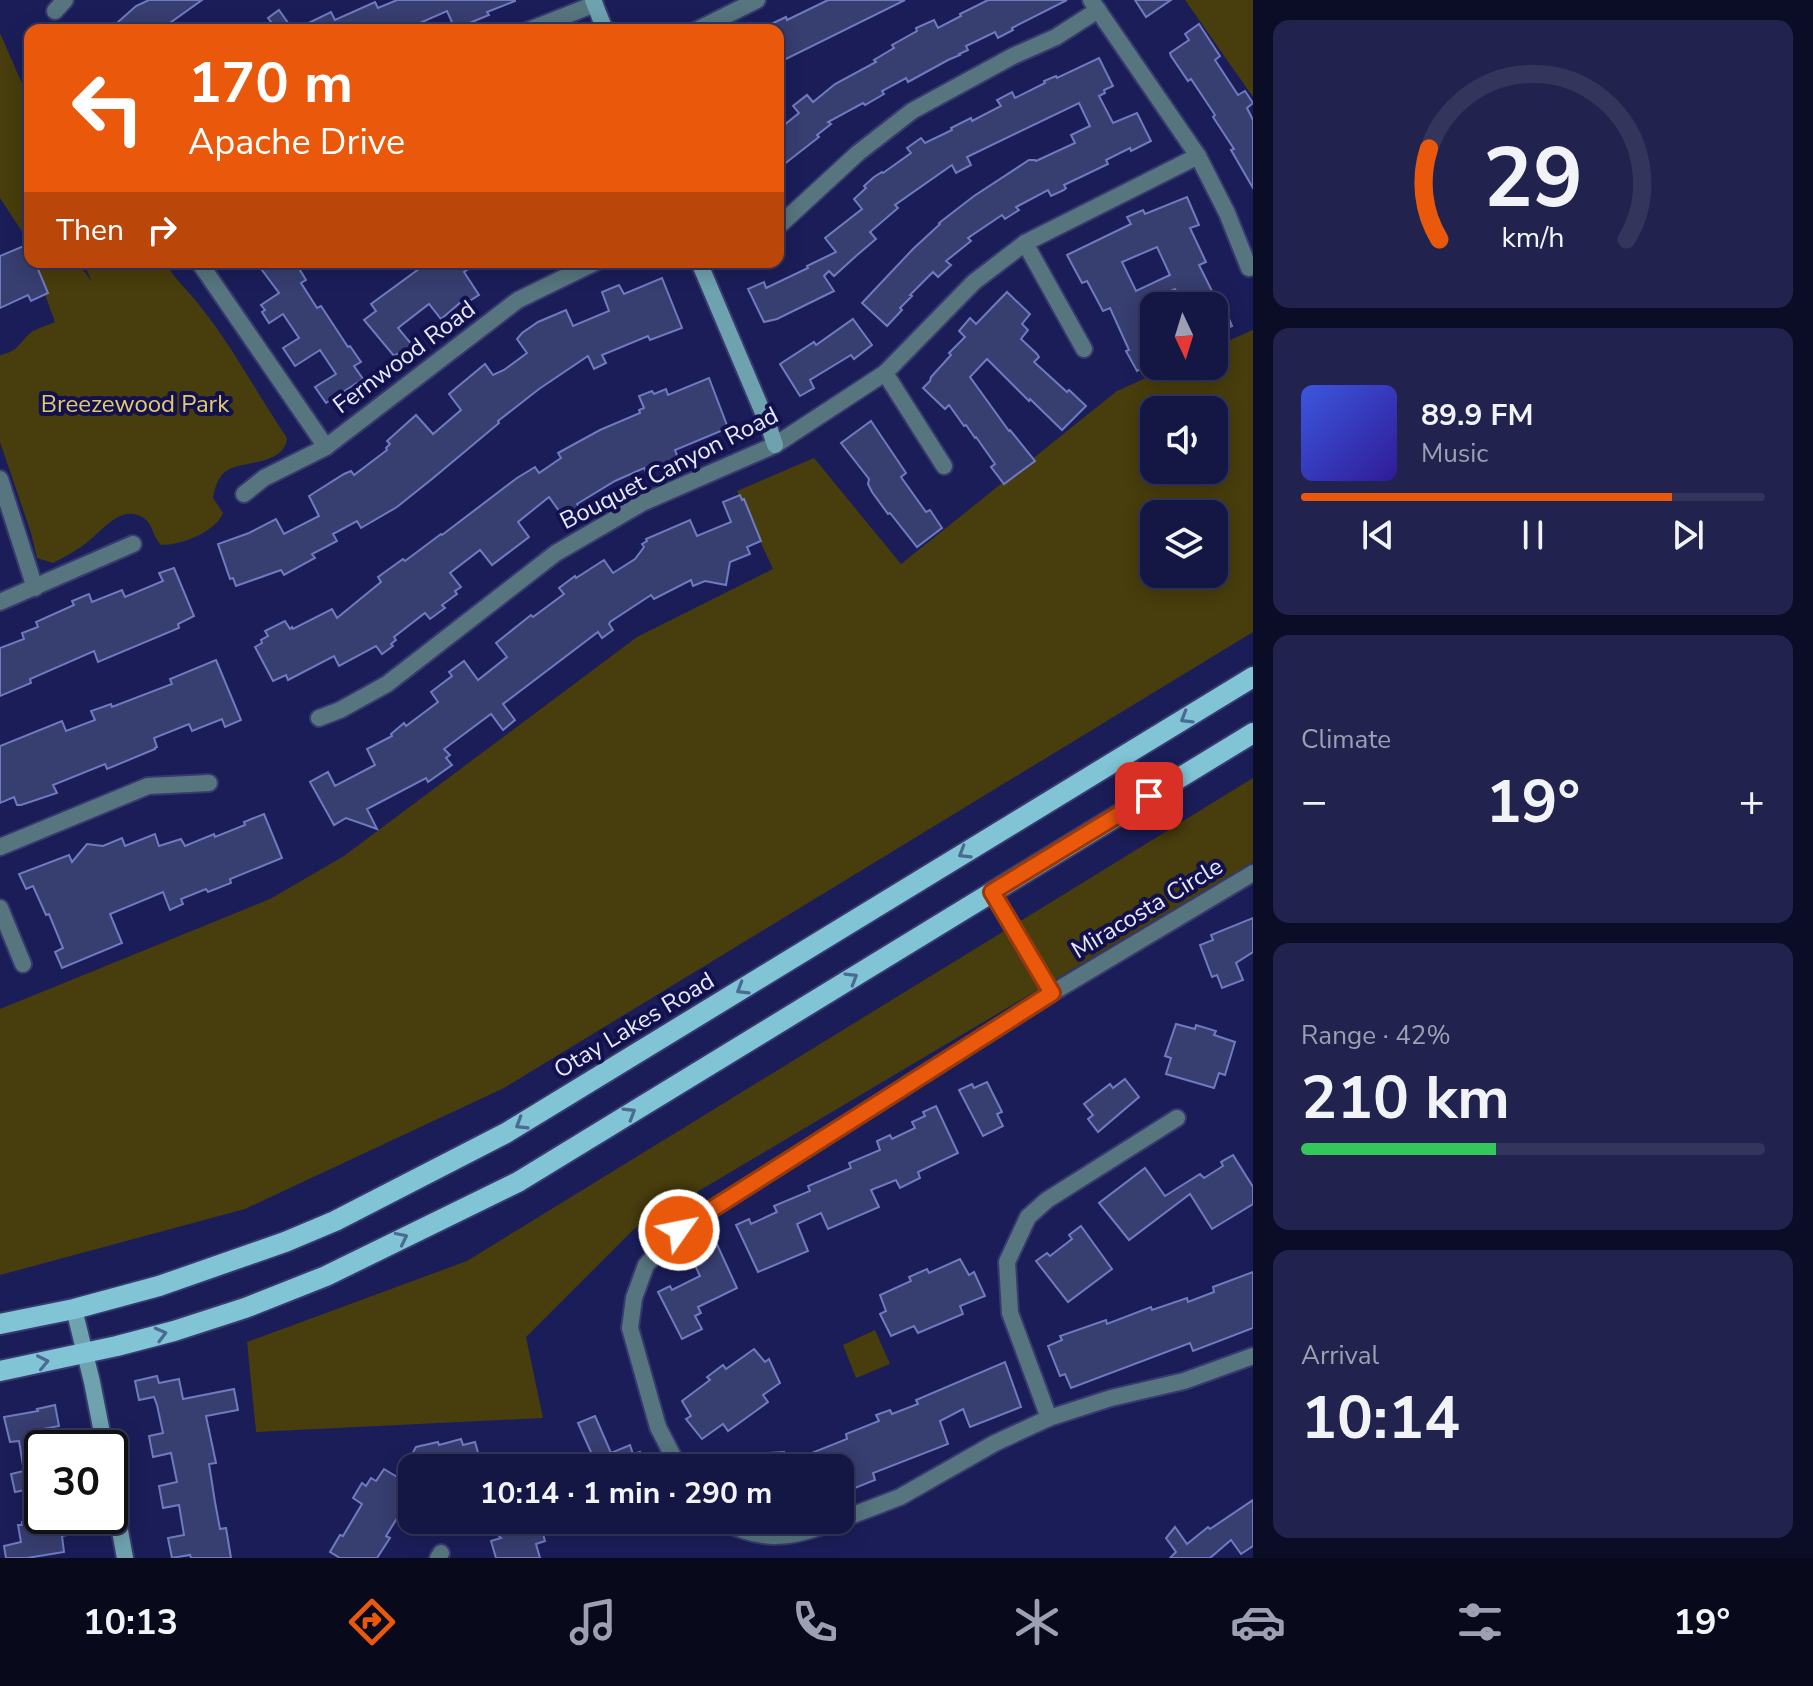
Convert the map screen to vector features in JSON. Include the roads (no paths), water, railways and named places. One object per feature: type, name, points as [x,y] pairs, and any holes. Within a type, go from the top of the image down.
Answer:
[{"type":"main road","name":"Otay Lakes Road","points":[[0,1324],[74,1309],[159,1286],[285,1242],[335,1221],[506,1133],[1253,677]]},
{"type":"main road","points":[[0,1371],[86,1354],[245,1308],[326,1276],[518,1182],[1253,733]]},
{"type":"street","points":[[709,24],[757,0]]},
{"type":"street","points":[[543,24],[594,2],[603,24]]},
{"type":"street","points":[[784,221],[858,153],[912,111],[1013,56],[1056,37],[1094,5],[1198,156],[1227,213],[1249,268]]},
{"type":"street","name":"Bouquet Canyon Road","points":[[319,718],[387,684],[556,553],[642,503],[775,445],[885,373],[974,282],[1025,243],[1198,156]]},
{"type":"street","points":[[1025,243],[1084,349]]},
{"type":"street","points":[[203,268],[326,447]]},
{"type":"street","name":"Fernwood Road","points":[[244,494],[264,478],[326,447],[518,300],[584,268]]},
{"type":"street","points":[[702,268],[775,445]]},
{"type":"street","points":[[885,373],[944,466]]},
{"type":"street","points":[[0,479],[35,588]]},
{"type":"street","points":[[0,602],[133,544]]},
{"type":"street","points":[[0,847],[148,786],[209,783]]},
{"type":"street","name":"Miracosta Circle","points":[[672,1454],[658,1427],[630,1328],[634,1298],[646,1265],[679,1230],[1052,993],[1253,873]]},
{"type":"street","points":[[992,892],[1052,993]]},
{"type":"street","points":[[0,908],[23,964]]},
{"type":"street","points":[[1049,1418],[1010,1313],[1007,1262],[1028,1217],[1047,1200],[1177,1118]]},
{"type":"street","points":[[74,1309],[101,1430]]},
{"type":"street","points":[[854,1515],[900,1497],[995,1443],[1049,1418],[1111,1398],[1184,1381],[1253,1356]]},
{"type":"street","points":[[121,1534],[125,1558]]},
{"type":"street","points":[[765,1534],[798,1534]]},
{"type":"park label","name":"Breezewood Park","points":[[135,404]]}]
